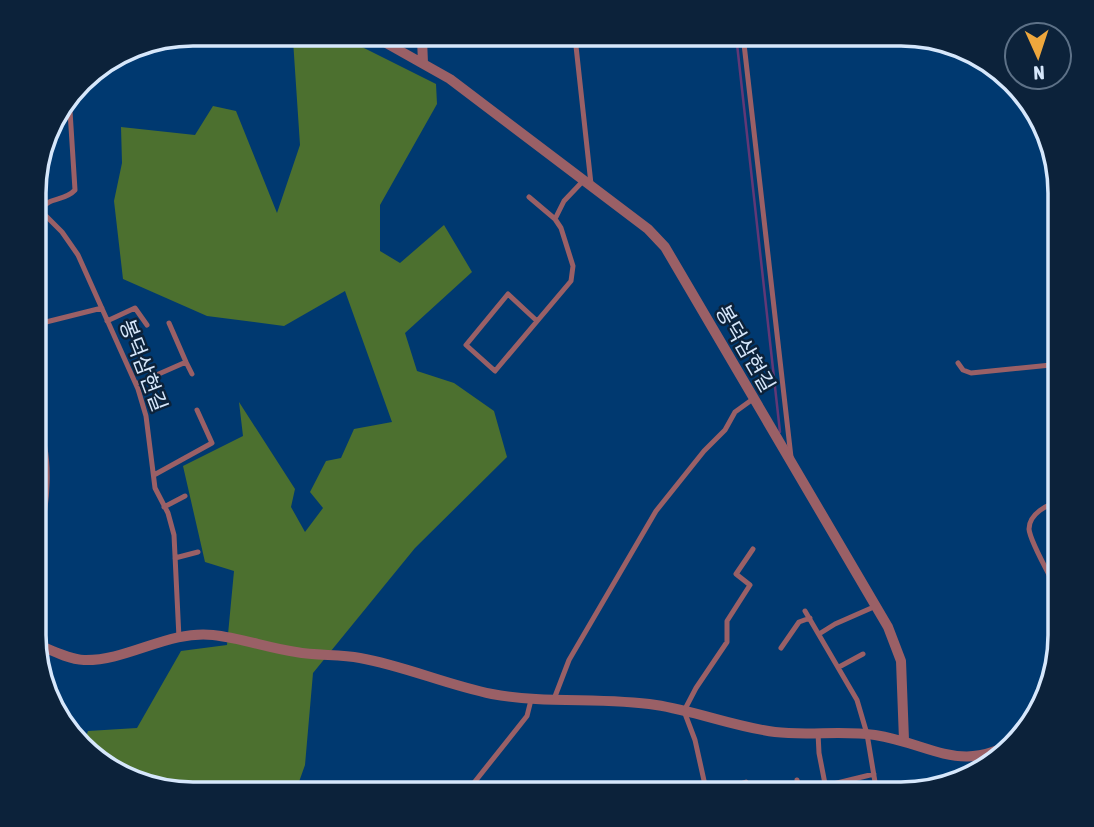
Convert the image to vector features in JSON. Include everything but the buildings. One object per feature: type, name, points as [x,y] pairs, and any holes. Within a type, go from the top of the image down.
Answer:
[{"type":"street","name":"봉덕삼현길","points":[[392,46],[425,64],[648,229],[664,247],[888,627],[901,661],[904,740]]},
{"type":"street","points":[[423,46],[425,64]]},
{"type":"street","points":[[46,648],[84,660],[115,656],[196,634],[214,635],[303,653],[358,658],[440,682],[531,700],[631,702],[684,710],[775,732],[867,734],[904,740],[925,749],[964,757],[982,757]]},
{"type":"lane","points":[[555,219],[564,201],[587,185],[576,46]]},
{"type":"lane","points":[[745,46],[792,463]]},
{"type":"lane","points":[[46,202],[70,195],[75,190],[70,111]]},
{"type":"lane","points":[[529,197],[555,219],[561,228],[573,266],[571,281],[495,371],[466,345],[508,294],[537,321]]},
{"type":"lane","name":"봉덕삼현길","points":[[46,216],[62,232],[78,255],[136,384],[146,416],[155,488],[174,535],[179,638]]},
{"type":"lane","points":[[46,322],[102,308]]},
{"type":"lane","points":[[107,321],[135,308],[147,325]]},
{"type":"lane","points":[[169,323],[192,374]]},
{"type":"lane","points":[[136,384],[186,362]]},
{"type":"lane","points":[[958,363],[963,370],[971,373],[1048,365]]},
{"type":"lane","points":[[553,701],[569,660],[656,511],[704,451],[725,430],[735,412],[753,399]]},
{"type":"lane","points":[[153,475],[212,443],[197,410]]},
{"type":"lane","points":[[164,507],[185,496]]},
{"type":"lane","points":[[1048,507],[1032,517],[1029,530],[1048,570]]},
{"type":"lane","points":[[706,782],[684,710],[727,642],[727,621],[750,585],[736,575],[753,549]]},
{"type":"lane","points":[[175,558],[198,552]]},
{"type":"lane","points":[[818,634],[876,606]]},
{"type":"lane","points":[[805,611],[857,700],[867,734],[875,782]]},
{"type":"lane","points":[[781,648],[799,622],[810,618]]},
{"type":"lane","points":[[839,667],[863,654]]},
{"type":"lane","points":[[475,781],[527,716],[531,700]]},
{"type":"lane","points":[[818,733],[824,782]]},
{"type":"lane","points":[[842,782],[874,774]]},
{"type":"green space","points":[[293,46],[360,46],[436,84],[437,104],[380,205],[380,251],[400,263],[444,225],[472,272],[405,333],[417,371],[454,383],[494,411],[507,457],[415,548],[313,673],[305,765],[299,781],[173,780],[128,766],[111,757],[86,735],[88,731],[137,728],[181,651],[227,645],[234,571],[205,562],[183,466],[243,436],[239,402],[295,489],[291,507],[305,532],[323,508],[310,492],[326,461],[341,458],[354,429],[392,422],[345,291],[284,326],[207,316],[123,279],[114,201],[122,163],[121,127],[195,135],[213,106],[236,111],[277,213],[300,145]]},
{"type":"waterway","points":[[737,46],[780,432]]}]
